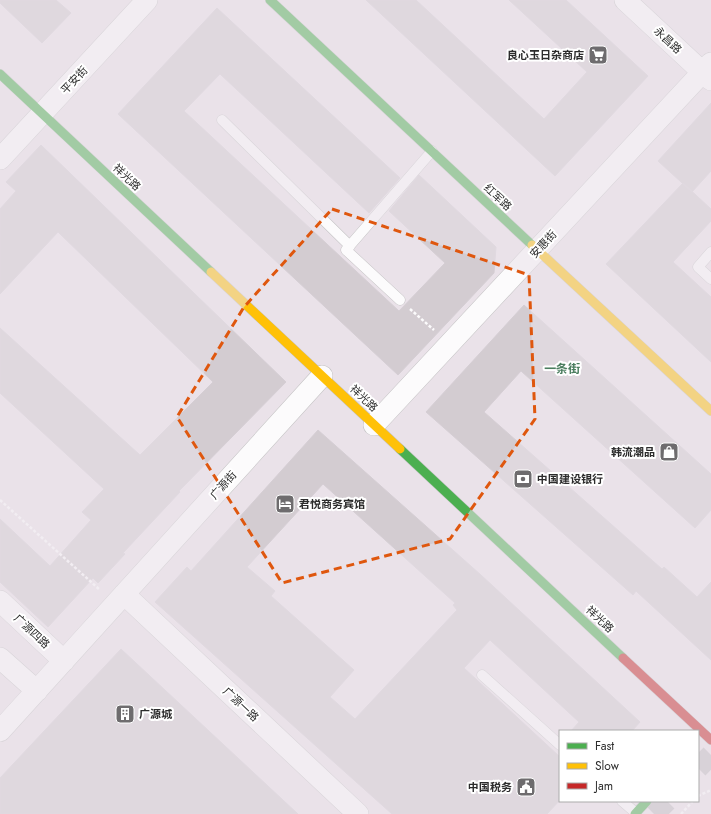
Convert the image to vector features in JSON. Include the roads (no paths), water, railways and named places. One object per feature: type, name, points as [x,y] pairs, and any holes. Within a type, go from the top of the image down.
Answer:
[{"type":"street","name":"平安街","points":[[0,159],[147,0]]},
{"type":"street","name":"红军路","points":[[270,0],[711,411]]},
{"type":"street","name":"永昌路","points":[[625,0],[708,72]]},
{"type":"street","name":"安惠街","points":[[374,425],[537,249],[708,72]]},
{"type":"street","name":"祥光路","points":[[0,74],[708,738]]},
{"type":"street","name":"广源街","points":[[0,731],[322,376]]},
{"type":"street","name":"广源一路","points":[[119,599],[358,814]]},
{"type":"street","name":"广源四路","points":[[0,601],[64,661]]},
{"type":"street","points":[[0,658],[37,691]]},
{"type":"street","points":[[635,814],[646,802]]},
{"type":"lane","points":[[222,120],[350,246]]},
{"type":"lane","points":[[400,300],[346,250],[432,151]]},
{"type":"lane","points":[[711,252],[698,267],[711,279]]},
{"type":"lane","points":[[482,675],[559,744]]},
{"type":"lane","points":[[623,802],[635,814]]},
{"type":"tunnel","points":[[699,767],[711,755]]},
{"type":"tunnel","points":[[654,814],[666,802]]},
{"type":"place","name":"良心玉日杂商店","points":[[598,55]]},
{"type":"place","name":"韩流潮品","points":[[669,452]]},
{"type":"place","name":"中国建设银行","points":[[523,479]]},
{"type":"place","name":"君悦商务宾馆","points":[[285,504]]},
{"type":"place","name":"广源城","points":[[125,714]]},
{"type":"place","name":"中国税务","points":[[526,787]]},
{"type":"district","name":"一条街","points":[[562,369]]}]
